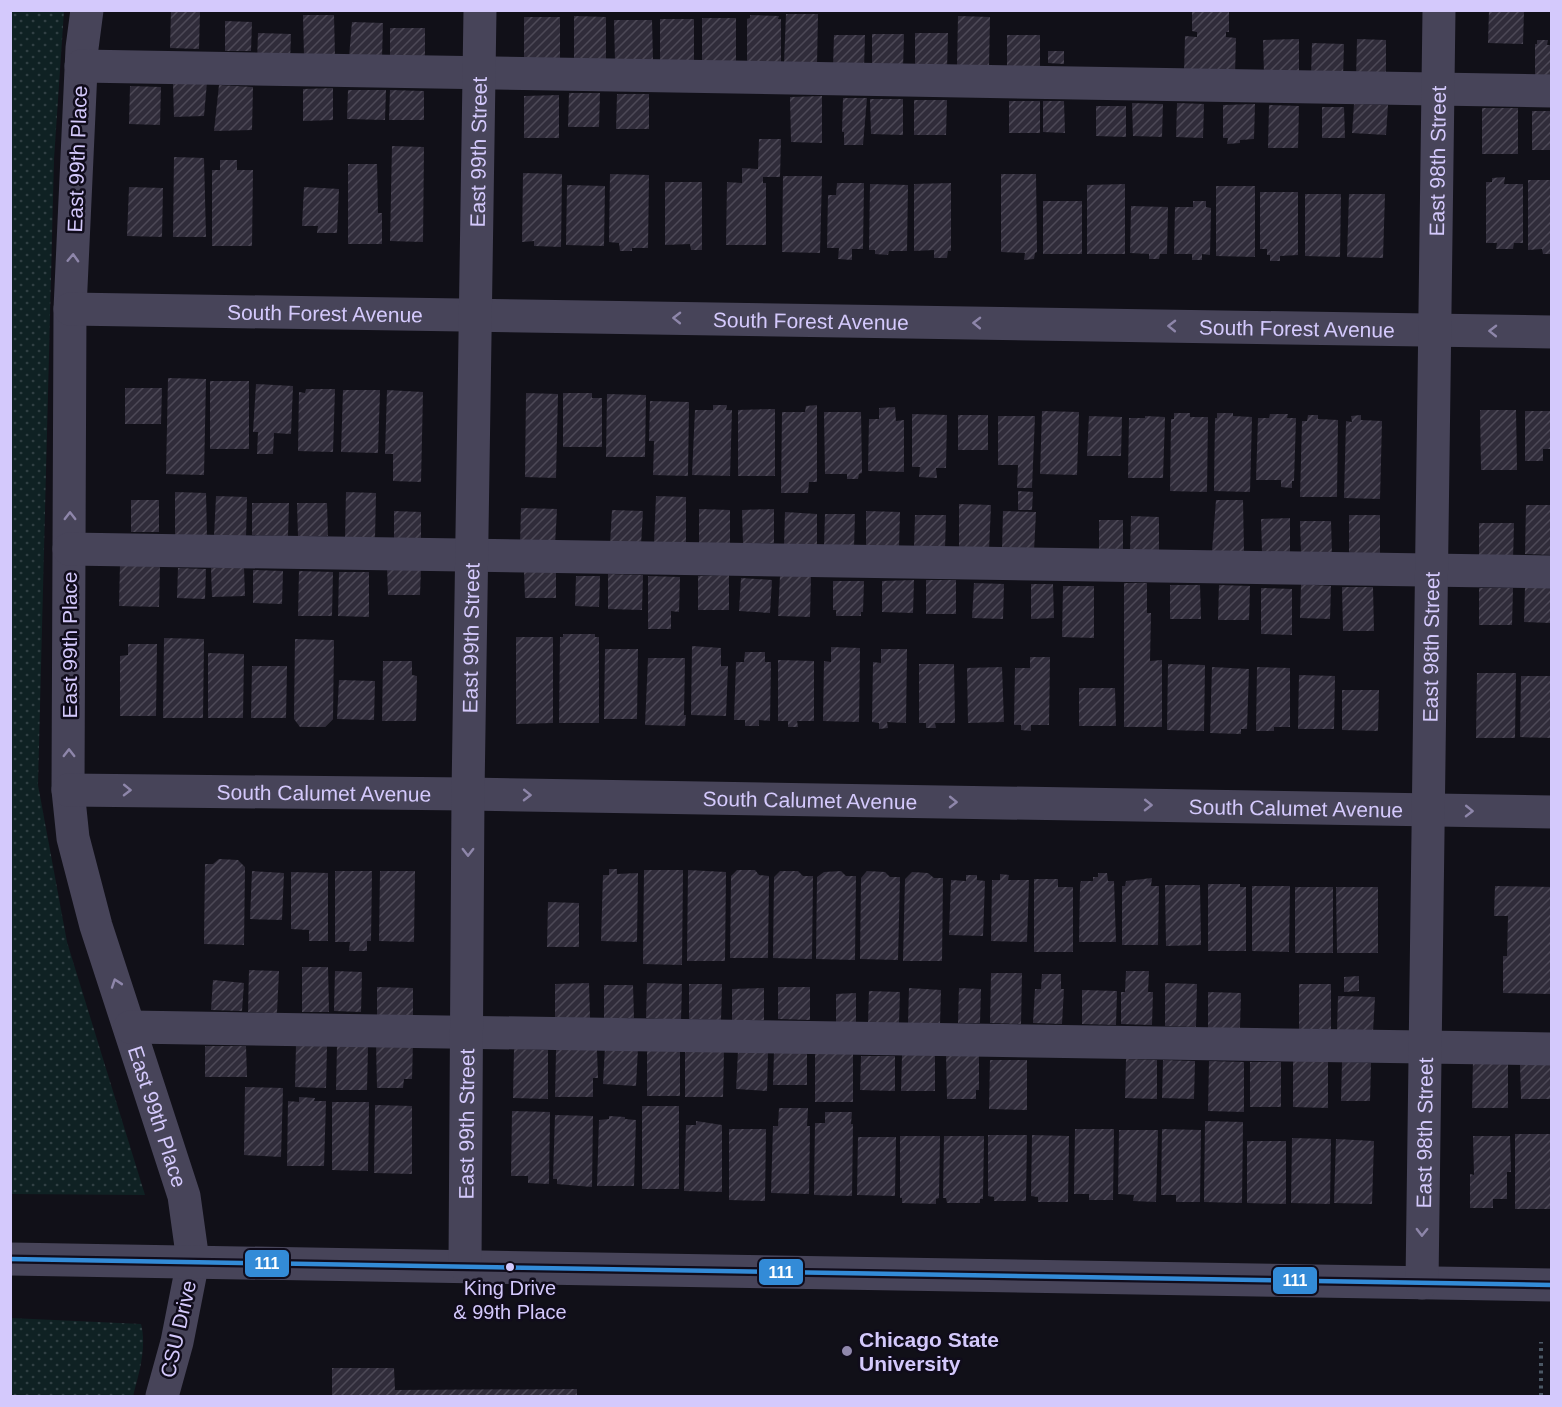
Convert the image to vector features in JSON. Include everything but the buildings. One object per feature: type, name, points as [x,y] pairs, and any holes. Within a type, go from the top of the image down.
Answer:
[{"type":"street","name":"East 99th Place","points":[[87,10],[81,66],[70,309],[68,790],[73,838],[81,873],[96,927],[184,1196],[193,1262]]},
{"type":"street","name":"East 99th Street","points":[[465,1265],[468,794],[480,10]]},
{"type":"street","name":"East 98th Street","points":[[1422,1283],[1439,10]]},
{"type":"street","points":[[81,66],[1551,91]]},
{"type":"street","name":"South Forest Avenue","points":[[70,309],[1551,332]]},
{"type":"street","points":[[69,549],[1551,572]]},
{"type":"street","name":"South Calumet Avenue","points":[[68,790],[468,794],[1551,812]]},
{"type":"street","points":[[130,1027],[1551,1049]]},
{"type":"street","points":[[10,1258],[1551,1285]]},
{"type":"street","name":"CSU Drive","points":[[162,1396],[177,1342],[193,1262]]},
{"type":"path","points":[[1540,1396],[1541,1342]]},
{"type":"shaded area","points":[[10,11],[64,11],[54,159],[38,785],[67,942],[145,1195],[11,1194]]},
{"type":"shaded area","points":[[11,1318],[141,1324],[143,1351],[133,1396],[11,1396]]},
{"type":"transit line","name":"111","points":[[10,1259],[1552,1285]]},
{"type":"place","name":"King Drive & 99th Place","points":[[510,1267]]},
{"type":"place","name":"Chicago State University","points":[[847,1351]]}]
